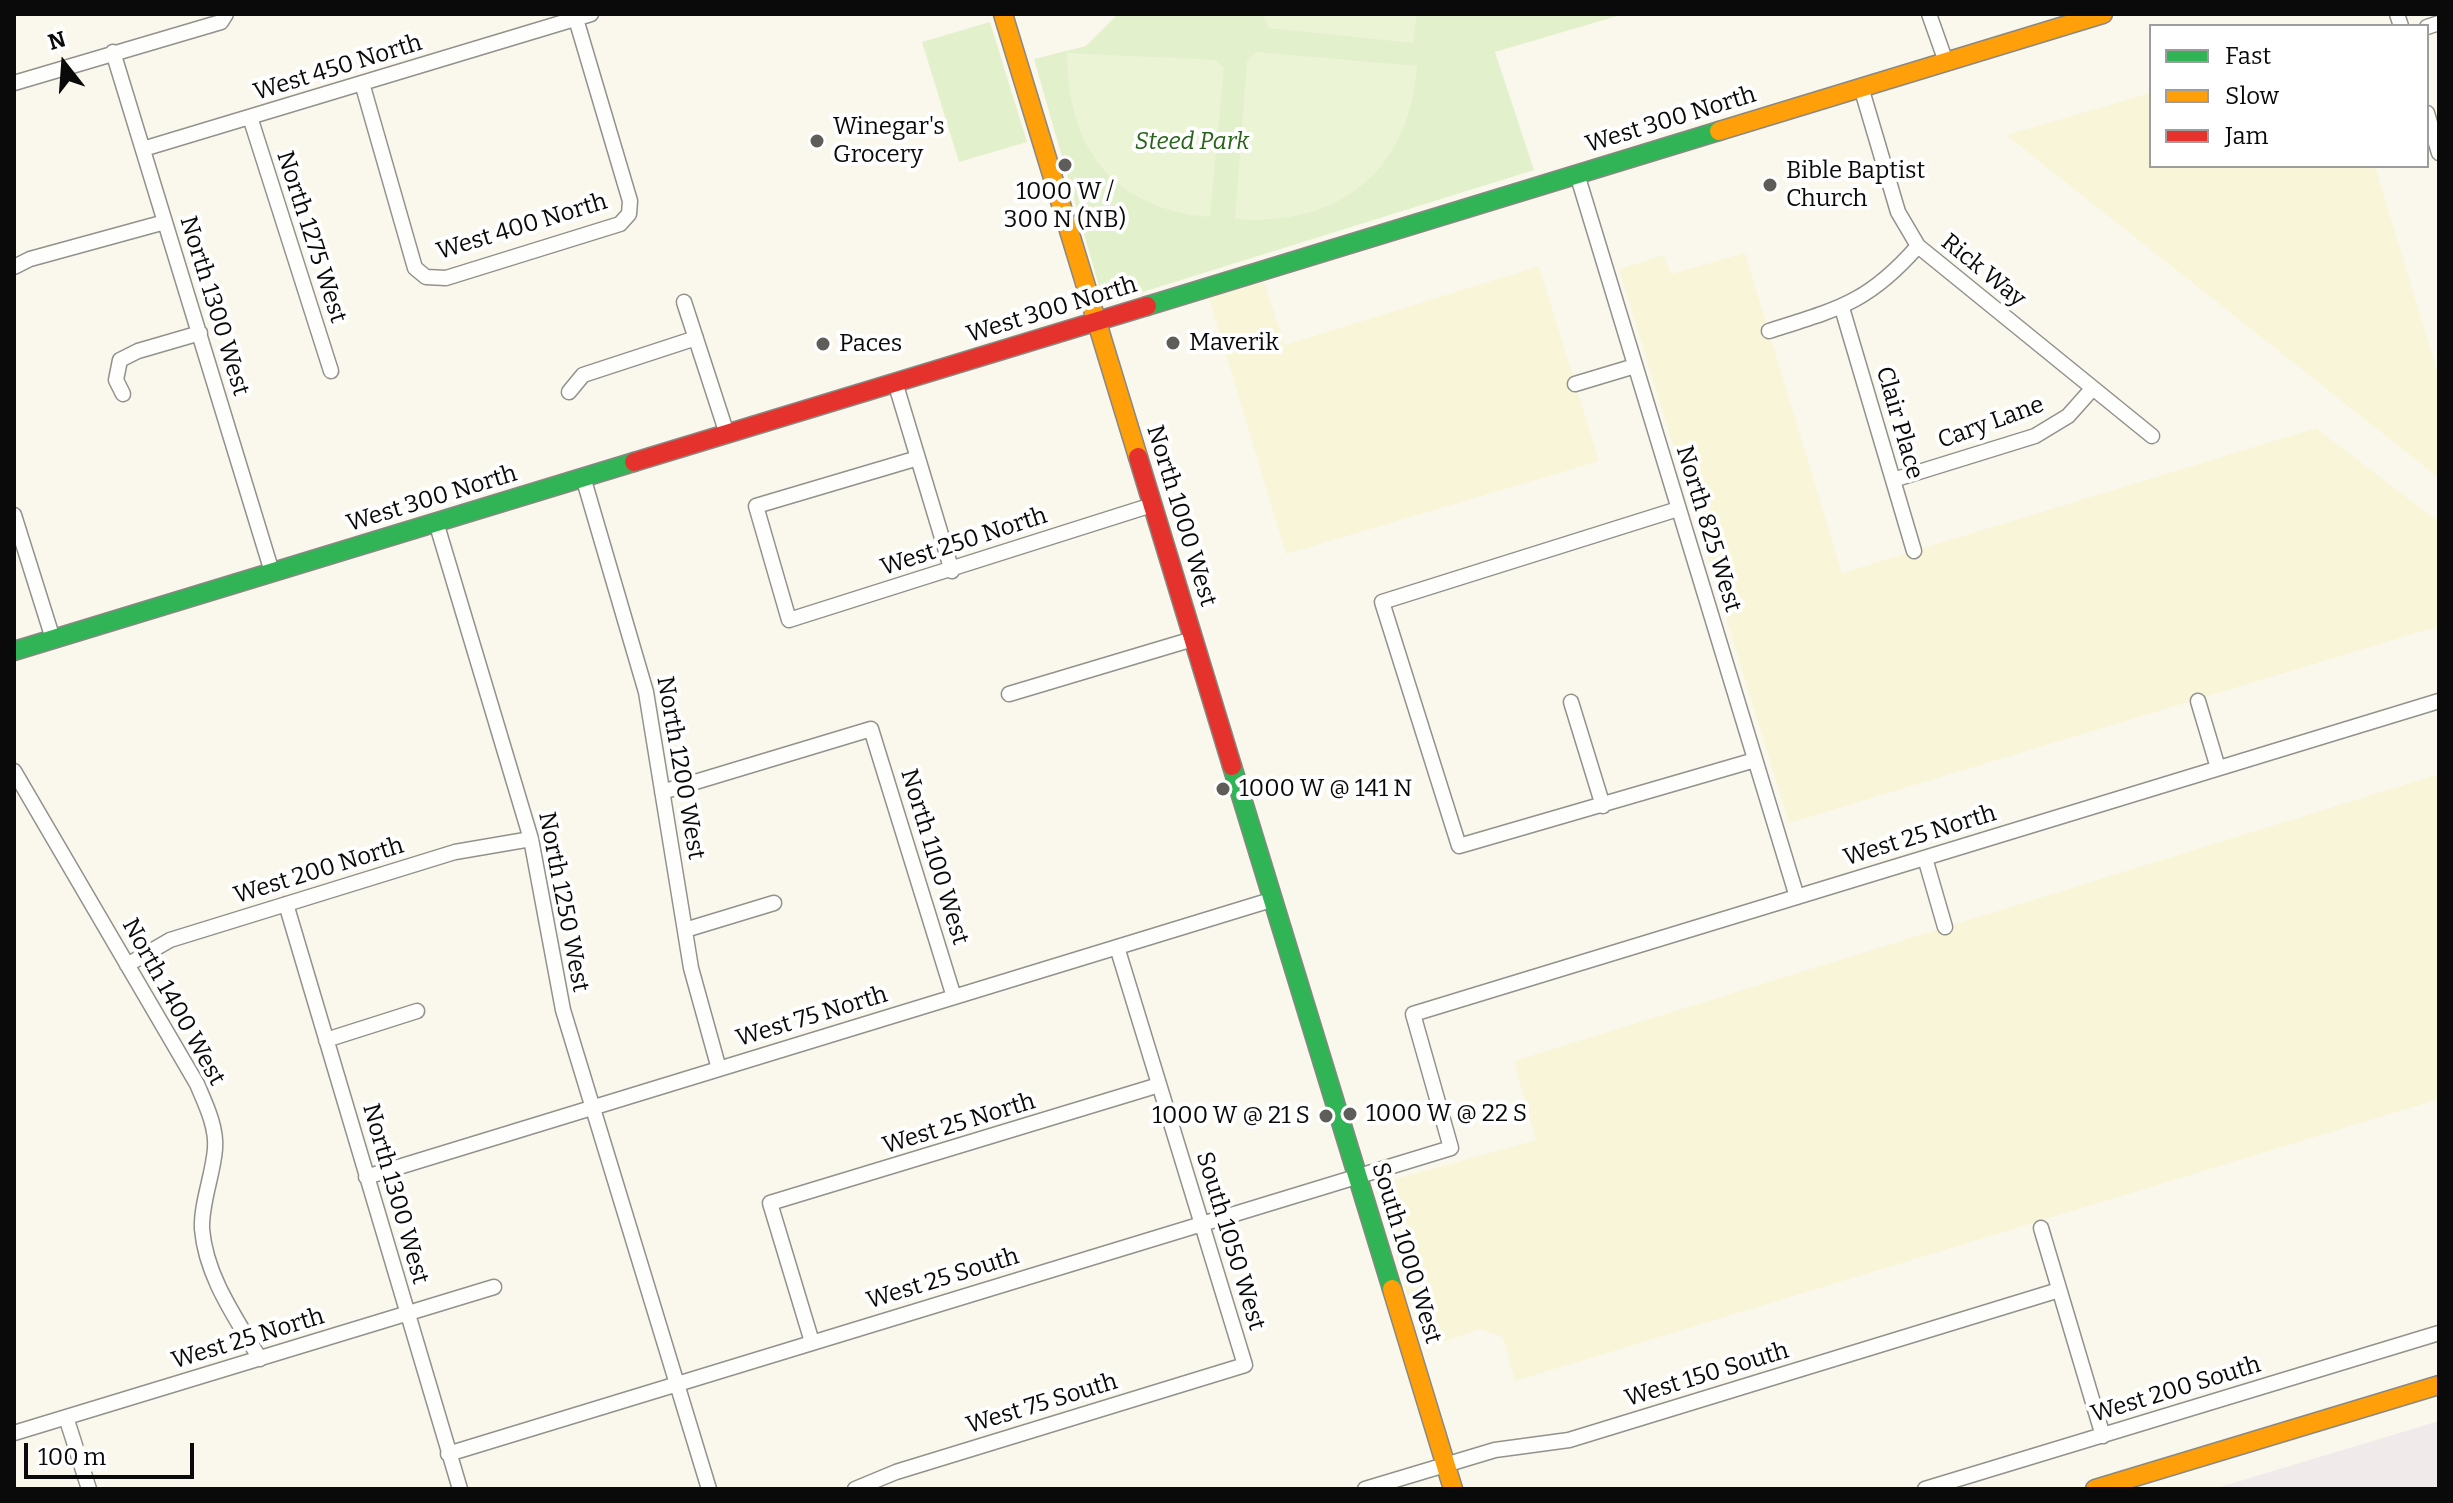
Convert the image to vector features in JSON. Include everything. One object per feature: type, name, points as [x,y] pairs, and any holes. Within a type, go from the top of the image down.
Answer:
[{"type":"main road","name":"North 1000 West","points":[[1003,14],[1313,1032]]},
{"type":"main road","name":"West 300 North","points":[[14,651],[2103,14]]},
{"type":"main road","name":"South 1000 West","points":[[1313,1032],[1453,1489]]},
{"type":"main road","points":[[2095,1489],[2439,1385]]},
{"type":"street","name":"West 450 North","points":[[143,149],[591,14]]},
{"type":"street","points":[[1929,14],[1946,62]]},
{"type":"street","points":[[14,83],[221,22],[227,15]]},
{"type":"street","name":"West 400 North","points":[[362,83],[415,268],[426,277],[446,278],[620,224],[629,214],[630,201],[576,19]]},
{"type":"street","name":"North 1300 West","points":[[113,52],[272,572]]},
{"type":"street","name":"Rick Way","points":[[1861,87],[1898,212],[1918,246],[2152,436]]},
{"type":"street","name":"North 1275 West","points":[[250,117],[331,371]]},
{"type":"street","points":[[2429,120],[2439,153]]},
{"type":"street","name":"North 825 West","points":[[1577,174],[1797,897]]},
{"type":"street","points":[[14,267],[30,259],[165,222]]},
{"type":"street","points":[[1769,331],[1842,308],[1882,284],[1918,246]]},
{"type":"street","points":[[684,302],[727,434]]},
{"type":"street","name":"Clair Place","points":[[1842,308],[1914,551]]},
{"type":"street","points":[[123,394],[116,380],[120,360],[138,351],[200,333]]},
{"type":"street","points":[[569,392],[583,375],[696,338]]},
{"type":"street","points":[[1575,384],[1635,366]]},
{"type":"street","points":[[895,382],[952,571]]},
{"type":"street","name":"Cary Lane","points":[[1893,480],[2035,436],[2068,416],[2093,388]]},
{"type":"street","name":"West 250 North","points":[[918,458],[756,506],[789,620],[952,571],[1152,505]]},
{"type":"street","name":"North 1200 West","points":[[583,477],[636,651],[697,996],[719,1069]]},
{"type":"street","points":[[1678,509],[1382,602],[1459,846],[1755,760]]},
{"type":"street","points":[[14,515],[53,639]]},
{"type":"street","name":"North 1250 West","points":[[436,522],[531,839],[563,1010],[709,1489]]},
{"type":"street","points":[[1009,694],[1193,639]]},
{"type":"street","points":[[2198,701],[2218,768]]},
{"type":"street","name":"West 25 North","points":[[1451,1148],[1413,1014],[2439,701]]},
{"type":"street","points":[[1571,702],[1603,806]]},
{"type":"street","name":"North 1100 West","points":[[662,792],[871,729],[954,997]]},
{"type":"street","name":"North 1400 West","points":[[14,771],[197,1084],[209,1114],[216,1146],[202,1226],[208,1261],[219,1289],[260,1359]]},
{"type":"street","name":"West 200 North","points":[[127,965],[170,940],[455,852],[531,839]]},
{"type":"street","points":[[1925,858],[1945,927]]},
{"type":"street","name":"West 75 North","points":[[366,1177],[1271,900]]},
{"type":"street","points":[[685,930],[774,903]]},
{"type":"street","name":"North 1300 West","points":[[286,904],[460,1489]]},
{"type":"street","name":"South 1050 West","points":[[1117,947],[1245,1365]]},
{"type":"street","points":[[326,1040],[417,1011]]},
{"type":"street","name":"West 25 North","points":[[812,1342],[770,1203],[1159,1085]]},
{"type":"street","name":"West 25 South","points":[[448,1454],[1451,1148]]},
{"type":"street","points":[[2041,1228],[2103,1436]]},
{"type":"street","name":"West 25 North","points":[[14,1433],[494,1287]]},
{"type":"street","name":"West 150 South","points":[[1365,1489],[1495,1450],[1569,1440],[2059,1290]]},
{"type":"street","name":"West 200 South","points":[[1925,1489],[2439,1333]]},
{"type":"street","name":"West 75 South","points":[[855,1489],[896,1472],[1245,1365]]},
{"type":"street","points":[[66,1417],[88,1485]]},
{"type":"shaded area","points":[[2149,94],[2149,168],[2376,168],[2439,377],[2439,478],[2006,135]]},
{"type":"shaded area","points":[[1745,253],[1842,573],[2316,428],[2439,522],[2439,626],[1789,823],[1619,269],[1664,255],[1671,274]]},
{"type":"shaded area","points":[[1539,266],[1599,461],[1286,554],[1209,298],[1264,282],[1285,345]]},
{"type":"shaded area","points":[[2439,774],[2439,1099],[1515,1381],[1503,1337],[1480,1329],[1424,1349],[1374,1185],[1536,1140],[1514,1061]]},
{"type":"shaded area","points":[[2439,1421],[2439,1489],[2213,1489]]},
{"type":"green space","name":"Steed Park","points":[[1118,14],[1624,14],[1495,52],[1534,170],[1104,304],[1034,59],[1086,46]]},
{"type":"green space","points":[[1263,14],[1417,14],[1413,43],[1269,28]]},
{"type":"green space","points":[[990,22],[1027,142],[959,162],[922,42]]},
{"type":"green space","points":[[1256,52],[1417,66],[1411,103],[1400,135],[1384,163],[1362,185],[1336,202],[1306,213],[1272,219],[1235,219],[1247,61]]},
{"type":"green space","points":[[1067,53],[1216,60],[1224,68],[1210,217],[1176,212],[1147,201],[1122,187],[1102,168],[1087,145],[1076,118],[1069,87]]},
{"type":"traffic: fast","points":[[1147,306],[1719,131]]},
{"type":"traffic: fast","points":[[14,651],[634,462]]},
{"type":"traffic: fast","points":[[1232,766],[1392,1289]]},
{"type":"traffic: slow","points":[[1003,14],[1138,457]]},
{"type":"traffic: slow","points":[[1719,131],[2103,14]]},
{"type":"traffic: slow","points":[[1392,1289],[1453,1489]]},
{"type":"traffic: slow","points":[[2095,1489],[2439,1385]]},
{"type":"traffic: jam","points":[[634,462],[1147,306]]},
{"type":"traffic: jam","points":[[1138,457],[1232,766]]},
{"type":"place","name":"Winegar's Grocery","points":[[817,141]]},
{"type":"place","name":"1000 W / 300 N (NB)","points":[[1065,165]]},
{"type":"place","name":"Bible Baptist Church","points":[[1770,185]]},
{"type":"place","name":"Maverik","points":[[1173,343]]},
{"type":"place","name":"Paces","points":[[823,344]]},
{"type":"place","name":"1000 W @ 141 N","points":[[1223,789]]},
{"type":"place","name":"1000 W @ 22 S","points":[[1350,1114]]},
{"type":"place","name":"1000 W @ 21 S","points":[[1326,1116]]}]
